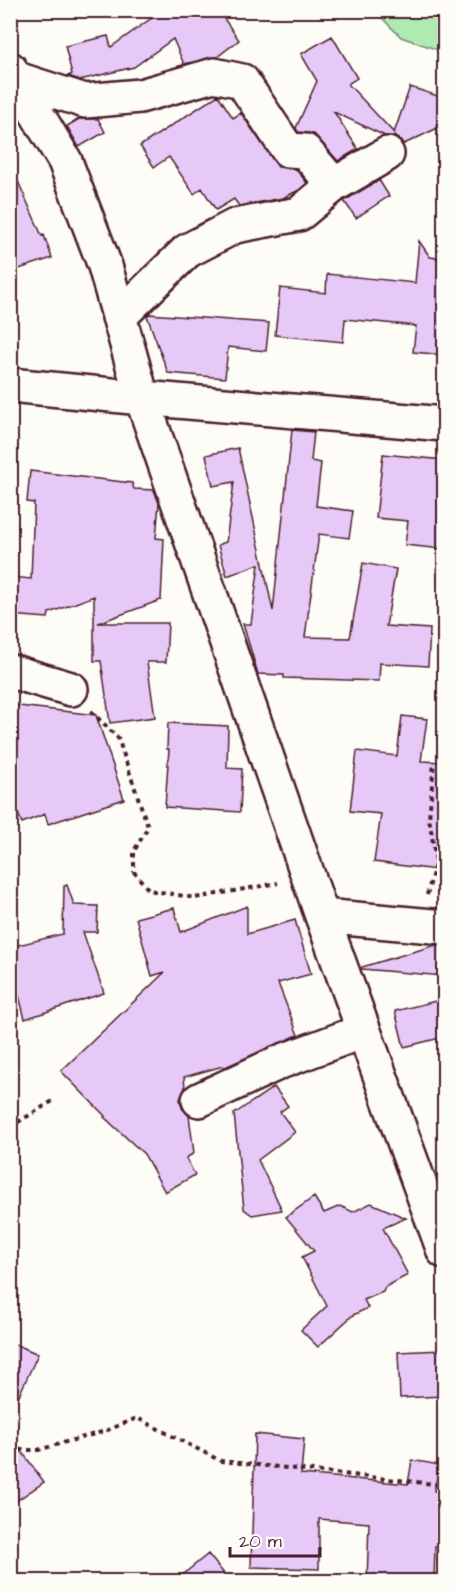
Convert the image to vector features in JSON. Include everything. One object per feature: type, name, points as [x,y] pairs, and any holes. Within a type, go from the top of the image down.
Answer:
[{"type":"street","points":[[14,74],[85,100],[140,96],[214,75],[242,81],[288,150],[305,151],[334,185]]},
{"type":"street","points":[[14,74],[65,161],[105,266],[142,398],[308,877],[444,1251]]},
{"type":"street","points":[[119,317],[187,251],[235,226],[299,214],[334,185],[387,154]]},
{"type":"street","points":[[10,385],[444,424]]},
{"type":"street","points":[[10,671],[70,689]]},
{"type":"street","points":[[322,916],[432,926]]},
{"type":"street","points":[[199,1100],[280,1062],[363,1031]]},
{"type":"path","points":[[70,689],[118,738],[148,827],[134,851],[134,872],[149,890],[195,898],[308,877]]},
{"type":"path","points":[[432,926],[435,861],[429,818],[434,763]]},
{"type":"path","points":[[10,1127],[56,1099]]},
{"type":"path","points":[[10,1450],[38,1450],[105,1431],[137,1418],[221,1461],[444,1485]]},
{"type":"green space","points":[[375,11],[444,11],[444,52],[401,37]]},
{"type":"building","points":[[163,10],[218,10],[239,40],[217,57],[184,64],[173,39],[134,67],[80,80],[68,76],[72,74],[65,46],[108,36],[111,47]]},
{"type":"building","points":[[332,36],[357,78],[348,84],[394,133],[410,87],[444,98],[444,125],[404,144],[396,137],[385,136],[334,112],[358,149],[338,161],[314,134],[298,132],[296,128],[317,81],[301,54]]},
{"type":"building","points":[[218,95],[233,118],[241,113],[278,167],[296,169],[307,183],[283,198],[239,206],[234,199],[216,210],[202,188],[194,194],[169,157],[154,167],[140,146]]},
{"type":"building","points":[[79,119],[98,119],[105,132],[79,147],[67,126]]},
{"type":"building","points":[[10,163],[42,236],[44,235],[52,258],[10,272]]},
{"type":"building","points":[[379,180],[389,196],[356,218],[344,201]]},
{"type":"building","points":[[419,241],[430,257],[444,259],[444,355],[413,352],[416,326],[345,319],[343,342],[275,335],[280,288],[326,293],[327,274],[415,283]]},
{"type":"building","points":[[149,314],[269,323],[266,351],[228,347],[225,378],[168,373],[147,316]]},
{"type":"building","points":[[292,430],[314,432],[311,461],[321,463],[316,506],[353,511],[349,538],[319,534],[305,637],[350,638],[363,563],[396,569],[386,626],[430,629],[428,666],[380,663],[379,681],[284,678],[284,675],[258,674],[243,624],[251,624],[259,564],[227,576],[218,545],[226,542],[234,482],[213,486],[206,455],[238,448],[273,611]]},
{"type":"building","points":[[383,454],[444,460],[442,549],[405,545],[408,521],[376,518]]},
{"type":"building","points":[[30,471],[132,483],[134,489],[154,490],[159,503],[156,538],[164,539],[161,600],[98,623],[168,623],[166,662],[147,662],[155,717],[110,723],[101,661],[94,661],[94,596],[49,613],[48,618],[10,615],[12,577],[31,579],[34,503],[27,502]]},
{"type":"building","points":[[10,705],[96,715],[124,799],[48,824],[45,814],[22,823],[10,794]]},
{"type":"building","points":[[402,716],[427,719],[421,761],[444,762],[444,871],[374,862],[381,814],[350,811],[357,751],[397,756]]},
{"type":"building","points":[[168,723],[228,726],[227,768],[242,769],[240,812],[165,807],[169,749],[167,749]]},
{"type":"building","points":[[67,885],[74,905],[98,906],[97,932],[83,932],[104,993],[25,1019],[10,961],[10,947],[63,934],[64,886]]},
{"type":"building","points":[[247,906],[247,934],[295,920],[311,974],[278,983],[298,1035],[223,1068],[223,1066],[184,1077],[185,1088],[180,1099],[182,1108],[189,1116],[194,1153],[186,1158],[195,1175],[165,1192],[144,1154],[104,1117],[61,1071],[165,972],[152,976],[136,918],[174,908],[181,932]]},
{"type":"building","points":[[436,945],[444,945],[444,976],[362,969],[362,967]]},
{"type":"building","points":[[444,999],[444,1037],[404,1047],[395,1011]]},
{"type":"building","points":[[274,1087],[288,1106],[280,1112],[295,1132],[258,1160],[282,1210],[252,1215],[244,1209],[234,1114]]},
{"type":"building","points":[[314,1197],[324,1213],[340,1206],[353,1212],[371,1203],[406,1218],[383,1228],[408,1275],[385,1287],[383,1292],[364,1300],[368,1308],[353,1315],[318,1347],[301,1330],[327,1306],[302,1257],[314,1251],[286,1217]]},
{"type":"building","points":[[10,1342],[38,1354],[10,1415]]},
{"type":"building","points":[[443,1350],[444,1396],[400,1398],[398,1352]]},
{"type":"building","points":[[255,1434],[304,1439],[301,1474],[408,1484],[412,1460],[440,1465],[434,1491],[444,1491],[444,1547],[435,1546],[434,1581],[367,1581],[369,1523],[319,1519],[319,1569],[251,1567]]},
{"type":"building","points":[[10,1435],[44,1482],[10,1505]]},
{"type":"building","points":[[208,1554],[230,1581],[175,1581]]}]
